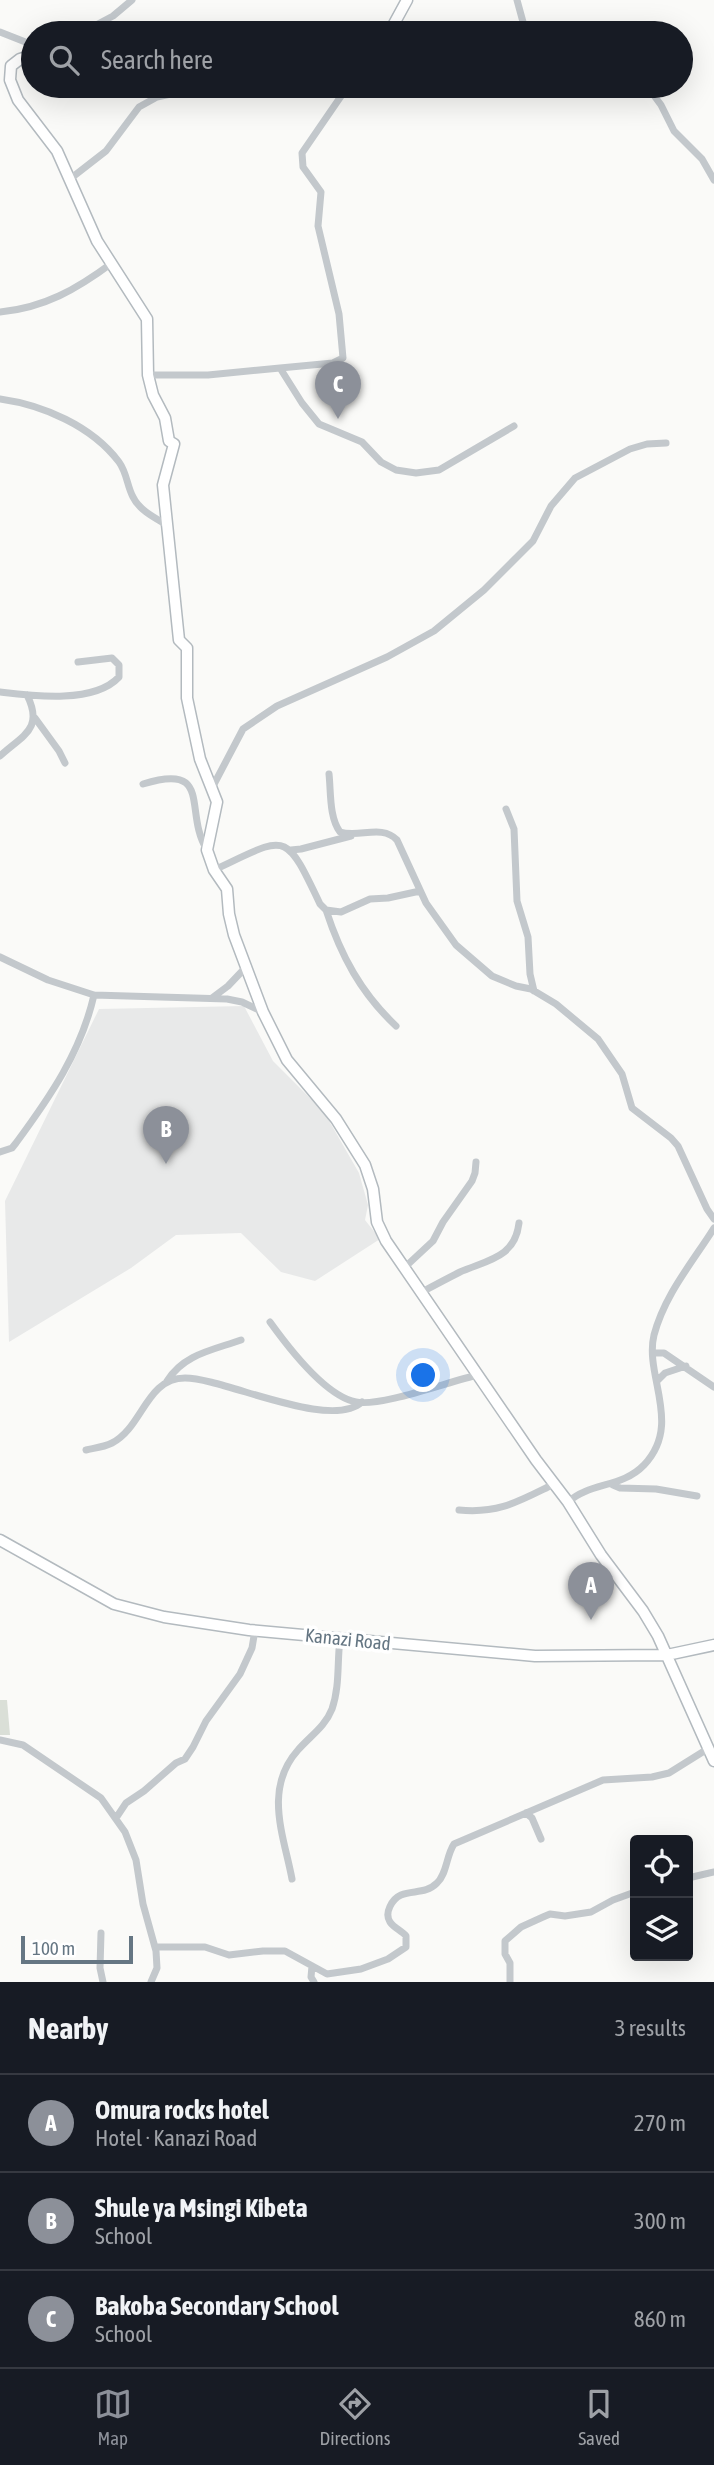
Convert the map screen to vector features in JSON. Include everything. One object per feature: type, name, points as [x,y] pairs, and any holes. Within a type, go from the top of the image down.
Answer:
[{"type":"street","points":[[104,21],[132,0]]},
{"type":"street","points":[[517,0],[523,21]]},
{"type":"street","points":[[394,21],[403,1]]},
{"type":"street","points":[[0,32],[21,40]]},
{"type":"street","points":[[21,60],[13,63],[10,70],[10,80],[18,100],[57,151],[97,241],[147,319],[148,375],[153,395],[165,418],[169,441],[174,444],[163,485],[179,640],[187,649],[187,698],[200,759],[217,802],[207,850]]},
{"type":"street","points":[[70,179],[106,151],[139,107],[155,98]]},
{"type":"street","points":[[148,375],[188,376],[280,368],[333,363],[343,358],[335,294],[318,226],[321,192],[301,161],[304,148],[321,127],[338,98]]},
{"type":"street","points":[[656,98],[674,131],[702,159],[714,180]]},
{"type":"street","points":[[0,312],[48,302],[87,281],[112,263]]},
{"type":"street","points":[[280,368],[319,424],[362,442],[382,462],[403,473],[439,470],[514,426]]},
{"type":"street","points":[[0,399],[46,412],[93,436],[121,465],[135,501],[167,525]]},
{"type":"street","points":[[212,788],[243,729],[276,706],[387,657],[435,631],[484,590],[533,541],[551,506],[575,478],[630,449],[647,444],[666,443]]},
{"type":"street","points":[[0,692],[44,697],[78,694],[108,686],[119,677],[119,665],[112,658],[78,662]]},
{"type":"street","points":[[27,695],[35,718],[65,764]]},
{"type":"street","points":[[0,756],[30,729],[35,718]]},
{"type":"street","points":[[329,774],[335,824],[341,832],[359,834]]},
{"type":"street","points":[[143,784],[172,778],[190,785],[195,801],[198,831],[214,870],[227,889],[231,925],[263,1012],[287,1060],[357,1149],[371,1182],[376,1222],[404,1268],[568,1502],[601,1555],[643,1611],[667,1655],[714,1761]]},
{"type":"street","points":[[506,809],[514,829],[517,901],[528,936],[530,974],[534,991]]},
{"type":"street","points":[[291,850],[359,834],[384,832],[394,836],[420,891],[444,930],[482,969],[501,981],[534,991],[556,1004],[598,1039],[622,1073],[632,1108],[678,1146],[714,1219]]},
{"type":"street","points":[[214,870],[269,845],[281,844],[291,850],[320,904],[326,910],[336,940],[357,982],[375,1006],[396,1026]]},
{"type":"street","points":[[326,910],[341,912],[370,899],[420,891]]},
{"type":"street","points":[[0,957],[48,980],[94,995],[211,998],[242,1002],[263,1012]]},
{"type":"street","points":[[211,998],[228,986],[247,966]]},
{"type":"street","points":[[0,1152],[12,1148],[61,1079],[83,1035],[94,995]]},
{"type":"street","points":[[404,1268],[433,1241],[471,1181],[477,1161]]},
{"type":"street","points":[[421,1293],[502,1255],[518,1236],[519,1223]]},
{"type":"street","points":[[568,1502],[577,1495],[612,1485],[634,1474],[646,1463],[657,1446],[662,1423],[653,1338],[673,1288],[714,1228]]},
{"type":"street","points":[[270,1322],[293,1354],[332,1390],[346,1398],[362,1402],[382,1400],[478,1375]]},
{"type":"street","points":[[167,1381],[174,1370],[195,1355],[241,1340]]},
{"type":"street","points":[[653,1353],[664,1353],[714,1387]]},
{"type":"street","points":[[658,1380],[665,1373],[686,1366]]},
{"type":"street","points":[[86,1450],[112,1443],[123,1434],[162,1384],[183,1378],[205,1381],[308,1408],[348,1409],[357,1407],[362,1402]]},
{"type":"street","points":[[458,1510],[499,1509],[513,1505],[554,1484]]},
{"type":"street","points":[[612,1485],[697,1496]]},
{"type":"street","name":"Kanazi Road","points":[[0,1540],[114,1604],[164,1617],[340,1639],[535,1656],[667,1655],[714,1645]]},
{"type":"street","points":[[116,1818],[126,1803],[185,1759],[206,1721],[240,1674],[255,1630]]},
{"type":"street","points":[[292,1879],[277,1803],[285,1773],[296,1751],[320,1729],[331,1710],[338,1684],[337,1659],[340,1639]]},
{"type":"street","points":[[0,1740],[23,1745],[56,1766],[70,1779],[102,1798],[116,1818],[134,1851],[143,1904],[155,1947],[157,1968],[151,1982]]},
{"type":"street","points":[[155,1947],[205,1947],[229,1955],[285,1951],[327,1973],[361,1969],[387,1959],[406,1947],[406,1936],[393,1925],[387,1913],[395,1900],[404,1894],[423,1891],[436,1884],[454,1844],[603,1780],[652,1777],[669,1773],[709,1748]]},
{"type":"street","points":[[526,1813],[532,1818],[541,1839]]},
{"type":"street","points":[[693,1877],[714,1872]]},
{"type":"street","points":[[510,1982],[510,1964],[505,1954],[505,1941],[521,1927],[550,1914],[565,1916],[591,1912],[630,1894]]},
{"type":"street","points":[[101,1933],[100,1968],[103,1982]]},
{"type":"street","points":[[312,1966],[311,1977],[314,1982]]},
{"type":"shaded area","points":[[244,1006],[273,1061],[324,1112],[359,1173],[368,1205],[365,1220],[380,1239],[315,1281],[281,1272],[241,1233],[176,1235],[131,1268],[9,1342],[5,1201],[99,1009]]},
{"type":"shaded area","points":[[0,1700],[7,1700],[10,1735],[0,1735]]},
{"type":"place","name":"Bakoba Secondary School","points":[[338,419]]},
{"type":"place","name":"Shule ya Msingi Kibeta","points":[[166,1164]]},
{"type":"place","name":"Omura rocks hotel","points":[[591,1620]]}]
